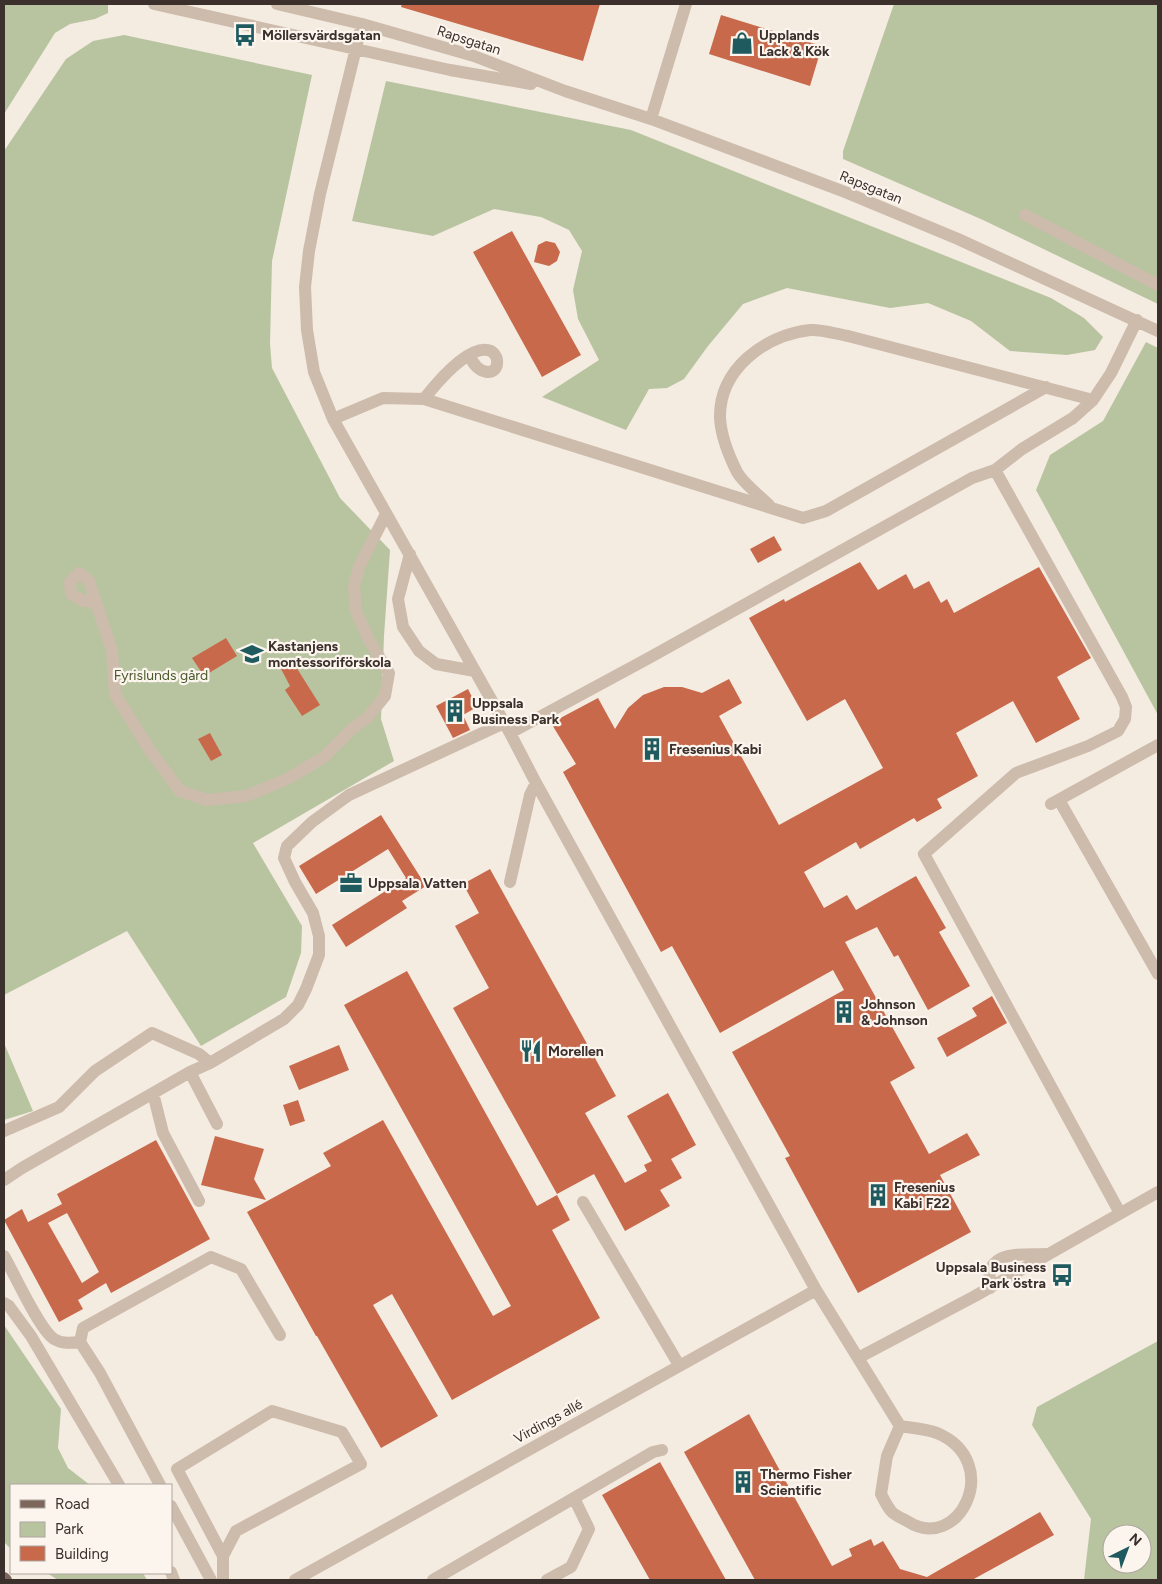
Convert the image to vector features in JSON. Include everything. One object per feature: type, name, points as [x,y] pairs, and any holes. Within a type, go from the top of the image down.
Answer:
[{"type":"street","name":"Rapsgatan","points":[[154,4],[450,70],[565,91]]},
{"type":"street","name":"Rapsgatan","points":[[277,4],[362,24],[474,56],[565,91],[650,119],[854,196],[958,239],[1158,331]]},
{"type":"street","points":[[650,119],[686,4]]},
{"type":"street","points":[[362,24],[320,194],[309,251],[305,287],[307,330],[314,372],[333,419],[507,728],[816,1290],[900,1426],[937,1433],[954,1444],[965,1455],[971,1470],[972,1486],[970,1498],[954,1519],[942,1526],[929,1530],[915,1527],[892,1512],[881,1494],[887,1456],[900,1426]]},
{"type":"street","points":[[1025,215],[1158,285]]},
{"type":"street","points":[[4,1180],[284,1019],[298,1005],[319,955],[319,936],[313,913],[284,858],[287,846],[312,822],[349,795],[507,728],[647,659],[964,482],[995,470],[1022,449],[1073,418],[1093,400],[1111,373],[1137,320]]},
{"type":"street","points":[[771,507],[738,474],[725,444],[720,418],[724,391],[736,368],[756,350],[780,338],[811,330],[848,336],[1093,400]]},
{"type":"street","points":[[424,399],[436,382],[452,366],[470,355]]},
{"type":"street","points":[[333,419],[383,398],[424,399],[803,518],[826,511],[1046,387]]},
{"type":"street","points":[[995,470],[1122,697],[1126,707],[1125,719],[1118,731],[1088,746],[1016,773],[924,854],[1120,1213]]},
{"type":"street","points":[[96,602],[112,650],[115,694],[149,749],[180,791],[207,800],[246,796],[287,779],[324,757],[352,729],[368,717],[385,696],[389,673],[369,640],[356,610],[354,586],[359,567],[386,514]]},
{"type":"street","points":[[410,554],[398,598],[403,627],[419,651],[436,664],[474,671]]},
{"type":"street","points":[[1158,745],[1055,802],[1158,974]]},
{"type":"street","points":[[510,882],[530,794],[536,783]]},
{"type":"street","points":[[4,1131],[59,1107],[95,1071],[152,1034],[198,1054],[210,1063]]},
{"type":"street","points":[[190,1072],[217,1124]]},
{"type":"street","points":[[153,1094],[163,1133],[199,1201]]},
{"type":"street","points":[[858,1358],[990,1288],[1158,1192]]},
{"type":"street","points":[[583,1202],[679,1365]]},
{"type":"street","points":[[990,1288],[988,1279],[989,1269],[996,1261],[1006,1255],[1048,1254]]},
{"type":"street","points":[[4,1256],[41,1324],[53,1338],[67,1343],[80,1342]]},
{"type":"street","points":[[159,1484],[100,1373],[80,1342],[83,1328],[211,1257],[241,1269],[280,1335]]},
{"type":"street","name":"Virdings allé","points":[[295,1580],[816,1290]]},
{"type":"street","points":[[4,1302],[31,1336],[118,1484]]},
{"type":"street","points":[[223,1556],[177,1469],[272,1411],[342,1432],[361,1464],[236,1531],[223,1556],[223,1580]]},
{"type":"street","points":[[432,1580],[653,1452],[662,1450]]},
{"type":"street","points":[[547,1580],[571,1567],[590,1529],[574,1498]]},
{"type":"street","points":[[172,1508],[211,1580]]},
{"type":"green space","points":[[4,4],[108,4],[108,13],[95,19],[70,24],[55,33],[4,114]]},
{"type":"green space","points":[[894,4],[1158,4],[1158,304],[983,220],[843,159],[843,151]]},
{"type":"green space","name":"Fyrislunds gård","points":[[124,35],[312,75],[272,261],[270,344],[272,368],[340,498],[390,550],[381,719],[394,761],[253,843],[302,926],[301,953],[286,997],[201,1046],[127,931],[4,995],[4,151],[66,59],[93,41]]},
{"type":"green space","points":[[386,81],[631,130],[1051,298],[1084,318],[1103,337],[1095,350],[1067,355],[1010,351],[971,321],[928,303],[890,308],[787,288],[743,304],[708,346],[684,379],[667,388],[649,389],[626,430],[542,397],[599,360],[578,319],[573,290],[582,251],[569,230],[541,217],[494,209],[433,236],[352,221]]},
{"type":"green space","points":[[1146,342],[1158,348],[1158,715],[1036,490],[1050,455],[1103,421]]},
{"type":"green space","points":[[4,1043],[33,1111],[4,1120]]},
{"type":"green space","points":[[4,1325],[61,1409],[58,1448],[68,1468],[89,1484],[10,1484],[10,1548],[4,1542]]},
{"type":"green space","points":[[1158,1341],[1158,1580],[1084,1580],[1091,1519],[1032,1425],[1037,1407]]},
{"type":"green space","points":[[49,1574],[144,1574],[147,1580],[58,1580]]},
{"type":"building","points":[[402,4],[600,4],[583,61],[401,7]]},
{"type":"building","points":[[721,15],[822,46],[810,86],[709,54]]},
{"type":"building","points":[[512,231],[581,355],[542,377],[473,252]]},
{"type":"building","points":[[546,241],[555,243],[560,252],[557,261],[549,266],[534,262],[538,245]]},
{"type":"building","points":[[774,536],[782,550],[758,563],[750,549]]},
{"type":"building","points":[[860,562],[878,590],[906,574],[914,589],[929,581],[941,603],[947,599],[954,613],[1039,567],[1091,658],[1057,677],[1080,719],[1036,743],[1013,701],[956,733],[978,776],[937,799],[942,808],[917,822],[914,818],[860,849],[856,842],[804,872],[824,908],[847,895],[856,910],[916,876],[946,928],[939,932],[970,986],[928,1010],[898,955],[894,957],[877,927],[845,942],[915,1068],[890,1082],[929,1154],[967,1133],[980,1155],[940,1175],[971,1232],[858,1293],[785,1158],[790,1156],[732,1052],[844,990],[833,970],[720,1033],[672,946],[661,952],[563,772],[576,764],[551,723],[598,698],[615,729],[628,708],[643,695],[664,687],[682,687],[702,693],[729,679],[742,703],[719,716],[779,825],[883,768],[845,699],[807,721],[749,618],[784,599],[785,602]]},
{"type":"building","points":[[226,638],[237,656],[204,676],[192,658]]},
{"type":"building","points":[[291,659],[320,705],[302,716],[285,690],[290,686],[280,667]]},
{"type":"building","name":"Uppsala Business Park","points":[[468,689],[477,707],[463,715],[470,730],[453,738],[436,706]]},
{"type":"building","points":[[210,733],[222,755],[211,761],[198,739]]},
{"type":"building","points":[[381,815],[426,886],[402,901],[407,908],[346,947],[332,925],[406,878],[388,849],[316,894],[299,866]]},
{"type":"building","points":[[490,869],[616,1096],[585,1113],[625,1183],[647,1171],[644,1165],[652,1161],[627,1116],[668,1093],[696,1145],[671,1159],[682,1178],[660,1190],[670,1206],[625,1231],[594,1174],[557,1194],[453,1008],[489,988],[455,926],[479,913],[463,884]]},
{"type":"building","points":[[407,971],[537,1206],[557,1195],[570,1220],[552,1230],[600,1318],[452,1400],[392,1294],[373,1305],[438,1416],[381,1448],[247,1212],[331,1166],[323,1153],[383,1120],[493,1316],[511,1306],[344,1005]]},
{"type":"building","points":[[992,996],[1007,1023],[947,1057],[937,1038],[977,1016],[972,1008]]},
{"type":"building","points":[[339,1045],[349,1070],[299,1090],[289,1066]]},
{"type":"building","points":[[298,1100],[305,1121],[290,1126],[283,1105]]},
{"type":"building","points":[[215,1136],[264,1149],[254,1179],[266,1200],[201,1185]]},
{"type":"building","points":[[156,1140],[210,1239],[111,1293],[106,1283],[78,1300],[83,1309],[59,1322],[4,1220],[22,1209],[28,1222],[62,1204],[57,1194]],"holes":[[[67,1213],[99,1272],[82,1283],[48,1223]]]},
{"type":"building","name":"Thermo Fisher Scientific","points":[[749,1414],[832,1566],[852,1556],[849,1549],[871,1539],[874,1546],[883,1541],[900,1569],[927,1577],[1040,1512],[1054,1535],[972,1580],[755,1580],[684,1452]]},
{"type":"building","points":[[660,1462],[726,1580],[650,1580],[602,1495]]},
{"type":"place","name":"Möllersvärdsgatan","points":[[245,35]]},
{"type":"place","name":"Upplands Lack & Kök","points":[[742,43]]},
{"type":"place","name":"Kastanjens montessoriförskola","points":[[252,654]]},
{"type":"place","name":"Uppsala Business Park","points":[[455,711]]},
{"type":"place","name":"Fresenius Kabi","points":[[652,749]]},
{"type":"place","name":"Uppsala Vatten","points":[[351,883]]},
{"type":"place","name":"Johnson & Johnson","points":[[844,1012]]},
{"type":"place","name":"Morellen","points":[[531,1051]]},
{"type":"place","name":"Fresenius Kabi F22","points":[[878,1195]]},
{"type":"place","name":"Uppsala Business Park östra","points":[[1062,1275]]},
{"type":"place","name":"Thermo Fisher Scientific","points":[[743,1482]]}]
